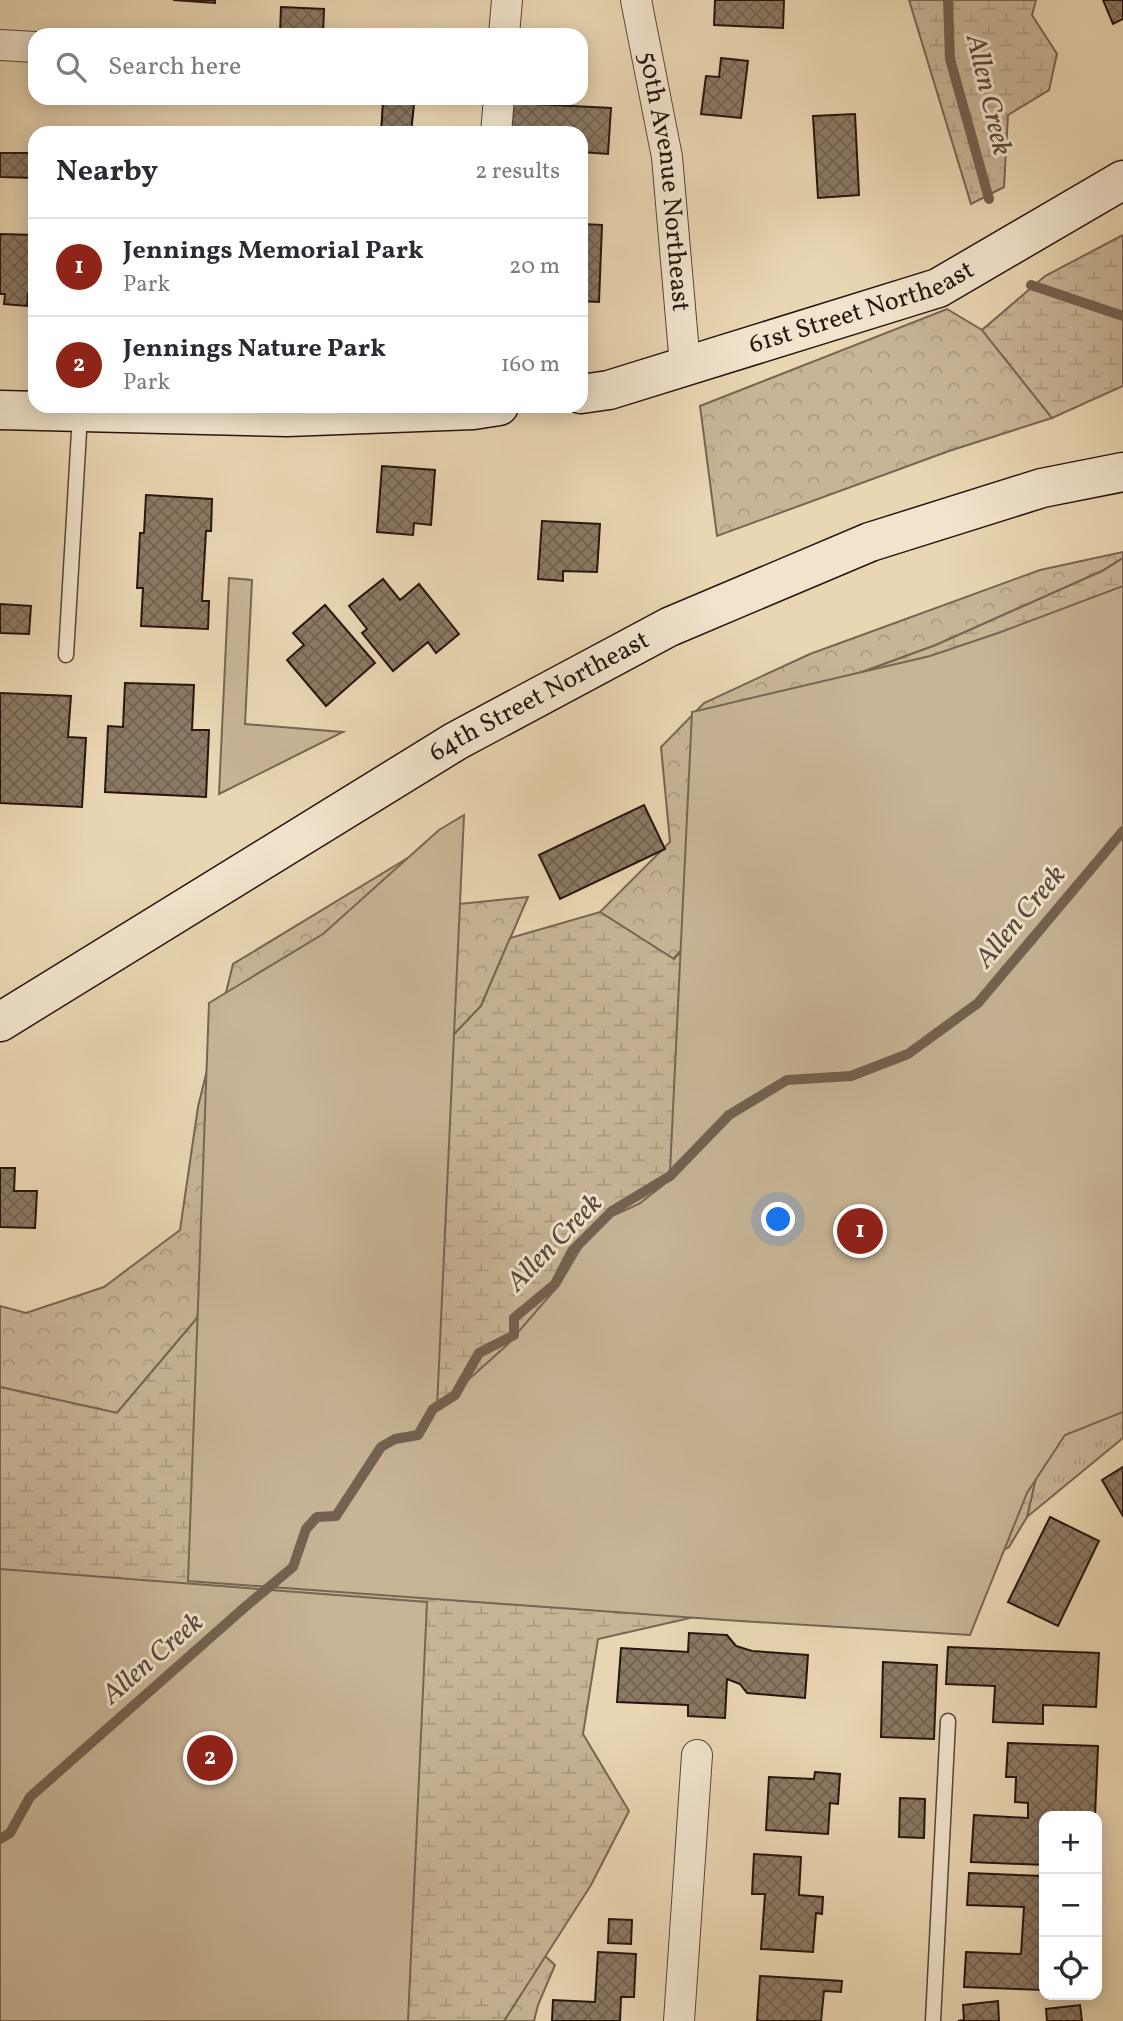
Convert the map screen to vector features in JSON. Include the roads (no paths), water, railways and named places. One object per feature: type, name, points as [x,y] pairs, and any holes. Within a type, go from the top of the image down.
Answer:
[{"type":"main road","name":"61st Street Northeast","points":[[588,393],[609,390],[939,288],[1123,180]]},
{"type":"main road","points":[[0,410],[28,411]]},
{"type":"main road","points":[[121,413],[287,417],[365,413]]},
{"type":"main road","name":"64th Street Northeast","points":[[0,1022],[456,741],[669,627],[870,542],[1042,488],[1123,472]]},
{"type":"street","points":[[505,28],[507,0]]},
{"type":"street","name":"50th Avenue Northeast","points":[[636,0],[667,157],[685,365]]},
{"type":"street","points":[[0,45],[28,47]]},
{"type":"street","points":[[497,126],[498,105]]},
{"type":"street","points":[[679,2021],[697,1755]]},
{"type":"lane","points":[[66,654],[80,413]]},
{"type":"lane","points":[[933,2021],[948,1721]]},
{"type":"waterway","name":"Allen Creek","points":[[948,0],[950,59],[989,199]]},
{"type":"waterway","name":"Allen Creek","points":[[1031,285],[1123,316]]},
{"type":"waterway","name":"Allen Creek","points":[[0,1839],[10,1833],[30,1797],[293,1567],[306,1529],[317,1517],[336,1516],[381,1447],[395,1439],[418,1435],[433,1409],[455,1395],[479,1353],[514,1335],[514,1318],[555,1284],[572,1251],[612,1211],[670,1176],[729,1115],[787,1080],[851,1076],[908,1054],[978,1003],[1123,831]]},
{"type":"place","name":"Jennings Memorial Park","points":[[860,1231]]},
{"type":"place","name":"Jennings Nature Park","points":[[210,1758]]}]
